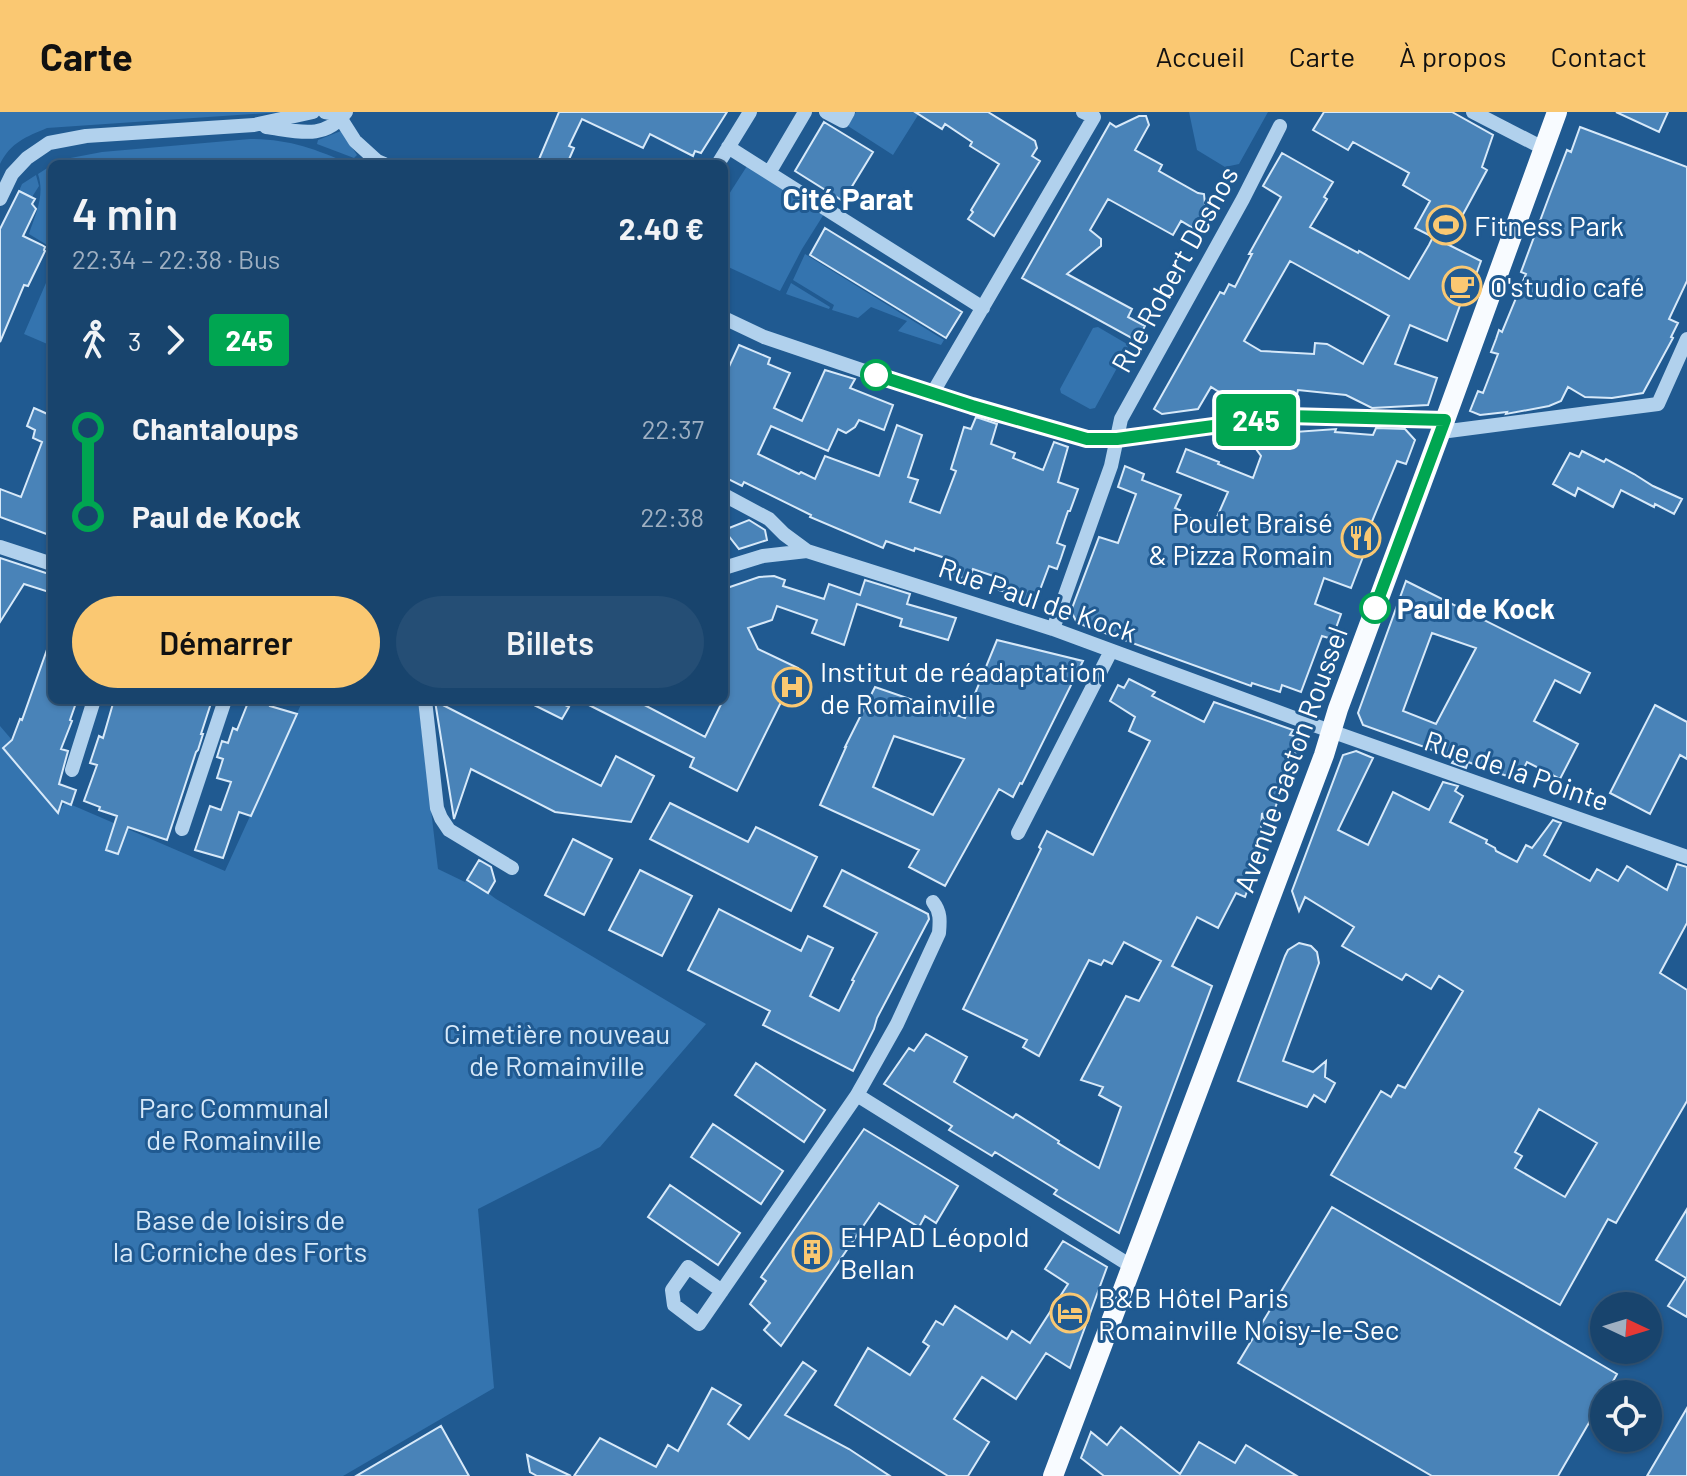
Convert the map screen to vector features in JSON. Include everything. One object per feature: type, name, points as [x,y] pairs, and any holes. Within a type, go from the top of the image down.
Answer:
[{"type":"main road","name":"Avenue Gaston Roussel","points":[[1053,1476],[1324,755],[1330,731],[1557,112]]},
{"type":"street","points":[[0,199],[12,174],[27,158],[49,143],[86,136],[254,125],[313,112]]},
{"type":"street","points":[[325,112],[344,115]]},
{"type":"street","points":[[720,160],[750,112]]},
{"type":"street","points":[[769,173],[805,112]]},
{"type":"street","points":[[826,112],[843,121],[848,112]]},
{"type":"street","points":[[1473,112],[1543,148]]},
{"type":"street","points":[[932,394],[983,308],[1089,114]]},
{"type":"street","points":[[254,125],[304,132],[326,130],[344,115]]},
{"type":"street","points":[[344,115],[355,141],[376,160]]},
{"type":"street","name":"Rue Robert Desnos","points":[[1053,629],[1111,466],[1121,419],[1280,126]]},
{"type":"street","points":[[728,147],[983,308]]},
{"type":"street","points":[[728,320],[764,337],[932,394],[1087,439],[1117,439],[1287,416],[1443,426],[1658,404],[1671,390],[1687,339]]},
{"type":"street","points":[[728,497],[769,519],[807,551]]},
{"type":"street","points":[[0,547],[48,563]]},
{"type":"street","name":"Rue Paul de Kock","points":[[728,567],[763,556],[807,551],[1053,629],[1330,731]]},
{"type":"street","points":[[1018,833],[1111,651]]},
{"type":"street","points":[[72,770],[93,704]]},
{"type":"street","points":[[182,829],[224,704]]},
{"type":"street","points":[[425,704],[437,808],[441,818],[449,830],[512,868]]},
{"type":"street","name":"Rue de la Pointe","points":[[1330,731],[1687,857]]},
{"type":"street","points":[[722,1291],[857,1095],[897,1024],[939,933],[941,918],[939,908],[933,902]]},
{"type":"street","points":[[857,1095],[1131,1266]]},
{"type":"green space","points":[[0,112],[283,112],[47,128],[14,145],[0,164]]},
{"type":"green space","points":[[856,112],[920,112],[893,155],[848,126]]},
{"type":"green space","points":[[1189,112],[1268,112],[1239,164],[1225,167],[1197,150]]},
{"type":"green space","points":[[341,131],[357,155],[354,158],[317,144],[318,140]]},
{"type":"green space","points":[[250,139],[302,146],[340,160],[60,160],[102,152]]},
{"type":"green space","points":[[747,166],[824,214],[780,291],[728,267],[728,196]]},
{"type":"green space","points":[[48,168],[48,246],[29,234],[40,197],[38,174]]},
{"type":"green space","points":[[36,175],[39,186],[32,197],[19,191],[22,184]]},
{"type":"green space","points":[[805,254],[944,340],[941,345],[898,331],[907,321],[871,307],[858,318],[832,310],[834,305],[793,280]]},
{"type":"green space","points":[[48,278],[48,344],[24,334]]},
{"type":"green space","points":[[791,283],[830,307],[829,309],[786,294]]},
{"type":"green space","points":[[1098,327],[1127,344],[1128,348],[1095,408],[1090,409],[1061,393],[1060,389],[1093,328]]},
{"type":"green space","name":"Parc Communal de Romainville","points":[[301,704],[418,704],[438,869],[465,882],[480,859],[490,865],[495,881],[488,893],[496,899],[706,1024],[600,1147],[478,1209],[494,1388],[343,1476],[0,1476],[0,726],[12,740],[3,749],[58,813],[65,802],[225,871]]},
{"type":"building","points":[[559,112],[727,112],[701,153],[695,151],[693,156],[650,134],[643,148],[582,119],[569,146],[574,148],[569,160],[539,160]]},
{"type":"building","points":[[915,112],[988,112],[1035,141],[1037,148],[1032,156],[1040,161],[994,236],[968,219],[999,164],[970,146],[972,142],[945,124],[942,129]]},
{"type":"building","points":[[1324,112],[1452,112],[1493,135],[1482,167],[1487,170],[1447,244],[1481,261],[1466,302],[1462,300],[1447,341],[1410,325],[1395,364],[1437,378],[1428,405],[1372,408],[1346,395],[1298,390],[1297,395],[1256,392],[1246,409],[1211,387],[1198,409],[1162,414],[1154,409],[1220,292],[1224,294],[1229,284],[1235,287],[1252,254],[1249,254],[1281,197],[1263,186],[1282,153],[1333,182],[1310,227],[1409,279],[1429,245],[1433,237],[1415,228],[1430,201],[1403,185],[1409,173],[1353,142],[1348,150],[1313,130]],"holes":[[[1290,261],[1389,316],[1363,364],[1327,344],[1315,343],[1314,354],[1261,351],[1244,341]]]},
{"type":"building","points":[[1616,112],[1668,112],[1659,132]]},
{"type":"building","points":[[1139,116],[1146,116],[1149,125],[1135,150],[1162,165],[1159,171],[1204,194],[1206,216],[1198,231],[1181,221],[1173,235],[1108,199],[1090,230],[1101,239],[1101,246],[1067,274],[1132,309],[1128,317],[1145,326],[1137,341],[1022,278],[1110,123],[1116,127]]},
{"type":"building","points":[[824,122],[873,152],[843,201],[795,171]]},
{"type":"building","points":[[1580,127],[1687,167],[1687,281],[1669,319],[1678,323],[1673,338],[1643,393],[1612,398],[1585,397],[1568,387],[1561,401],[1549,406],[1480,415],[1470,411],[1478,391],[1483,393],[1498,354],[1491,352],[1499,330],[1502,332],[1526,274],[1521,272],[1567,150],[1571,152]]},
{"type":"building","points":[[19,191],[35,199],[32,204],[36,209],[23,236],[45,247],[45,251],[28,286],[24,285],[0,342],[0,229]]},
{"type":"building","points":[[825,228],[962,312],[946,338],[810,255]]},
{"type":"building","points":[[739,345],[770,358],[768,364],[790,373],[774,408],[802,421],[825,370],[855,379],[850,388],[893,405],[884,430],[859,420],[846,433],[838,429],[828,451],[771,426],[758,454],[815,479],[825,456],[879,476],[897,425],[922,435],[908,477],[918,480],[910,502],[940,513],[956,471],[951,469],[964,427],[971,429],[976,417],[997,424],[991,444],[1015,453],[1013,458],[1043,470],[1054,442],[1068,447],[1058,482],[1078,489],[1057,543],[1065,546],[1057,569],[1049,566],[1035,603],[1029,600],[1027,606],[1004,597],[1006,592],[999,590],[1002,579],[973,569],[969,580],[941,570],[945,558],[886,541],[883,548],[810,517],[744,482],[742,486],[728,479],[728,369]]},
{"type":"building","points":[[34,408],[48,414],[48,535],[0,517],[0,489],[21,497],[42,442],[33,438],[35,430],[27,426]]},
{"type":"building","points":[[1376,428],[1405,429],[1415,440],[1406,464],[1397,461],[1368,531],[1379,536],[1373,551],[1366,549],[1351,588],[1324,578],[1315,604],[1341,614],[1332,639],[1322,636],[1301,692],[1282,685],[1280,692],[1252,683],[1251,686],[1077,623],[1071,611],[1099,537],[1118,543],[1136,494],[1118,487],[1125,466],[1144,474],[1142,480],[1181,495],[1175,508],[1180,510],[1179,514],[1213,526],[1228,492],[1177,472],[1186,449],[1253,478],[1261,456],[1253,445],[1252,435],[1336,429],[1335,432],[1373,435]]},
{"type":"building","points":[[1582,451],[1604,462],[1606,459],[1682,499],[1674,514],[1621,490],[1613,507],[1578,488],[1575,496],[1553,484],[1570,453],[1579,457]]},
{"type":"building","points":[[749,520],[765,530],[767,540],[739,549],[728,535],[728,528]]},
{"type":"building","points":[[0,558],[48,574],[48,592],[24,584],[0,622]]},
{"type":"building","points":[[774,576],[785,580],[783,586],[824,599],[829,584],[860,595],[865,580],[910,594],[907,604],[956,618],[948,640],[900,626],[902,619],[857,604],[844,645],[812,633],[817,620],[777,606],[772,620],[748,628],[758,649],[798,668],[737,791],[690,767],[694,758],[587,704],[643,704],[705,737],[721,704],[728,704],[728,588],[759,577]]},
{"type":"building","points":[[1406,581],[1590,673],[1580,693],[1555,680],[1534,721],[1578,744],[1560,779],[1527,762],[1518,780],[1468,762],[1466,768],[1452,763],[1455,758],[1363,725],[1358,713]],"holes":[[[1432,633],[1476,648],[1436,724],[1403,711]]]},
{"type":"building","points":[[997,640],[1083,661],[1022,784],[1013,797],[999,789],[945,886],[909,867],[919,850],[820,805],[875,687],[965,718]],"holes":[[[894,736],[964,759],[933,815],[873,787]]]},
{"type":"building","points":[[48,647],[48,704],[76,704],[61,749],[68,751],[59,784],[76,790],[71,805],[62,801],[58,813],[3,748],[12,740]]},
{"type":"building","points":[[1129,679],[1155,692],[1152,696],[1204,722],[1214,702],[1293,730],[1290,735],[1301,738],[1268,827],[1262,813],[1259,858],[1245,897],[1236,893],[1218,928],[1197,917],[1172,966],[1212,986],[1119,1233],[1054,1194],[1057,1190],[995,1152],[992,1156],[949,1130],[952,1126],[884,1084],[909,1048],[914,1051],[926,1034],[967,1057],[954,1082],[1013,1118],[1016,1114],[1099,1168],[1121,1107],[1099,1095],[1103,1087],[1081,1080],[1126,996],[1139,1001],[1161,961],[1124,942],[1112,964],[1104,960],[1101,965],[1089,960],[1039,1056],[1023,1047],[1027,1040],[963,1009],[1047,831],[1093,855],[1150,741],[1129,731],[1135,717],[1110,701],[1118,685],[1124,688]]},
{"type":"building","points":[[113,704],[211,704],[167,840],[128,827],[118,854],[106,850],[117,816],[84,801],[97,765],[90,763],[99,736],[103,738]]},
{"type":"building","points":[[247,704],[271,704],[297,714],[251,816],[239,812],[223,858],[195,850],[210,806],[221,810],[231,782],[217,778],[223,759],[217,757],[222,741],[228,743],[233,728],[237,730]]},
{"type":"building","points":[[435,704],[601,786],[616,756],[654,776],[631,822],[555,812],[471,769],[454,819]]},
{"type":"building","points":[[532,704],[563,704],[569,707],[562,719]]},
{"type":"building","points":[[1655,705],[1687,722],[1687,759],[1680,755],[1650,814],[1610,793]]},
{"type":"building","points":[[1356,751],[1373,758],[1338,830],[1368,845],[1393,792],[1429,810],[1443,782],[1458,786],[1455,791],[1463,796],[1450,822],[1487,840],[1486,843],[1496,851],[1517,862],[1526,845],[1532,848],[1553,820],[1561,823],[1544,855],[1590,881],[1597,869],[1618,881],[1627,866],[1667,890],[1677,864],[1687,867],[1687,923],[1660,973],[1687,990],[1687,1101],[1616,1223],[1608,1219],[1560,1305],[1331,1175],[1381,1091],[1391,1097],[1398,1085],[1405,1088],[1463,991],[1439,976],[1431,989],[1406,974],[1402,980],[1342,946],[1354,927],[1305,897],[1299,911],[1292,891],[1343,755]],"holes":[[[1539,1109],[1597,1143],[1565,1197],[1515,1168],[1522,1156],[1515,1152]]]},
{"type":"building","points":[[670,803],[748,842],[756,827],[817,857],[791,911],[650,839]]},
{"type":"building","points":[[573,839],[612,859],[584,915],[545,895]]},
{"type":"building","points":[[479,860],[491,867],[495,881],[488,893],[467,880]]},
{"type":"building","points":[[640,870],[692,896],[662,956],[609,930]]},
{"type":"building","points":[[842,870],[928,914],[929,919],[853,1071],[763,1025],[770,1011],[688,970],[719,909],[801,951],[808,936],[833,948],[810,996],[839,1011],[877,933],[824,906]]},
{"type":"building","points":[[1299,943],[1311,946],[1317,952],[1319,963],[1283,1061],[1313,1072],[1326,1061],[1325,1077],[1335,1083],[1325,1102],[1314,1095],[1307,1107],[1238,1081],[1285,956]]},
{"type":"building","points":[[756,1063],[825,1110],[804,1142],[735,1095]]},
{"type":"building","points":[[713,1124],[783,1171],[761,1204],[691,1157]]},
{"type":"building","name":"EHPAD Léopold Bellan","points":[[864,1129],[958,1186],[936,1223],[925,1216],[919,1227],[879,1203],[781,1346],[764,1330],[770,1323],[750,1304],[766,1281],[761,1277]]},
{"type":"building","points":[[670,1185],[740,1233],[718,1265],[648,1217]]},
{"type":"building","points":[[1332,1207],[1590,1358],[1590,1364],[1600,1364],[1617,1374],[1614,1380],[1590,1380],[1590,1421],[1558,1476],[1432,1476],[1238,1363]]},
{"type":"building","points":[[1687,1209],[1687,1317],[1668,1306],[1686,1278],[1656,1260]]},
{"type":"building","points":[[1063,1241],[1107,1267],[1070,1368],[1046,1353],[1016,1399],[982,1377],[954,1419],[989,1442],[968,1476],[948,1476],[835,1405],[868,1348],[910,1375],[929,1346],[923,1342],[936,1321],[943,1325],[955,1306],[1007,1339],[1012,1331],[1030,1343],[1068,1284],[1045,1269]]},
{"type":"building","points":[[803,1362],[816,1371],[785,1415],[849,1449],[890,1476],[574,1476],[600,1438],[656,1467],[668,1445],[678,1451],[712,1388],[741,1405],[728,1424],[749,1439]]},
{"type":"building","points":[[1687,1408],[1687,1476],[1647,1476]]},
{"type":"building","points":[[441,1426],[469,1476],[356,1476]]},
{"type":"building","points":[[1121,1427],[1180,1474],[1199,1442],[1235,1463],[1246,1445],[1297,1476],[1104,1476],[1081,1458],[1091,1432],[1107,1445]]},
{"type":"building","points":[[527,1455],[571,1476],[537,1476],[530,1472]]},
{"type":"bus line","name":"245","points":[[876,375],[1087,439],[1117,439],[1287,416],[1445,420],[1375,608]]},
{"type":"place","name":"Fitness Park","points":[[1446,225]]},
{"type":"place","name":"O'studio café","points":[[1462,286]]},
{"type":"place","name":"Poulet Braisé & Pizza Romain","points":[[1361,538]]},
{"type":"place","name":"Paul de Kock","points":[[1375,608]]},
{"type":"place","name":"Institut de réadaptation de Romainville","points":[[792,687]]},
{"type":"place","name":"EHPAD Léopold Bellan","points":[[812,1252]]},
{"type":"place","name":"B&B Hôtel Paris Romainville Noisy-le-Sec","points":[[1070,1313]]},
{"type":"district","name":"Cité Parat","points":[[848,198]]},
{"type":"park label","name":"Cimetière nouveau de Romainville","points":[[557,1049]]},
{"type":"park label","name":"Base de loisirs de la Corniche des Forts","points":[[240,1235]]}]
